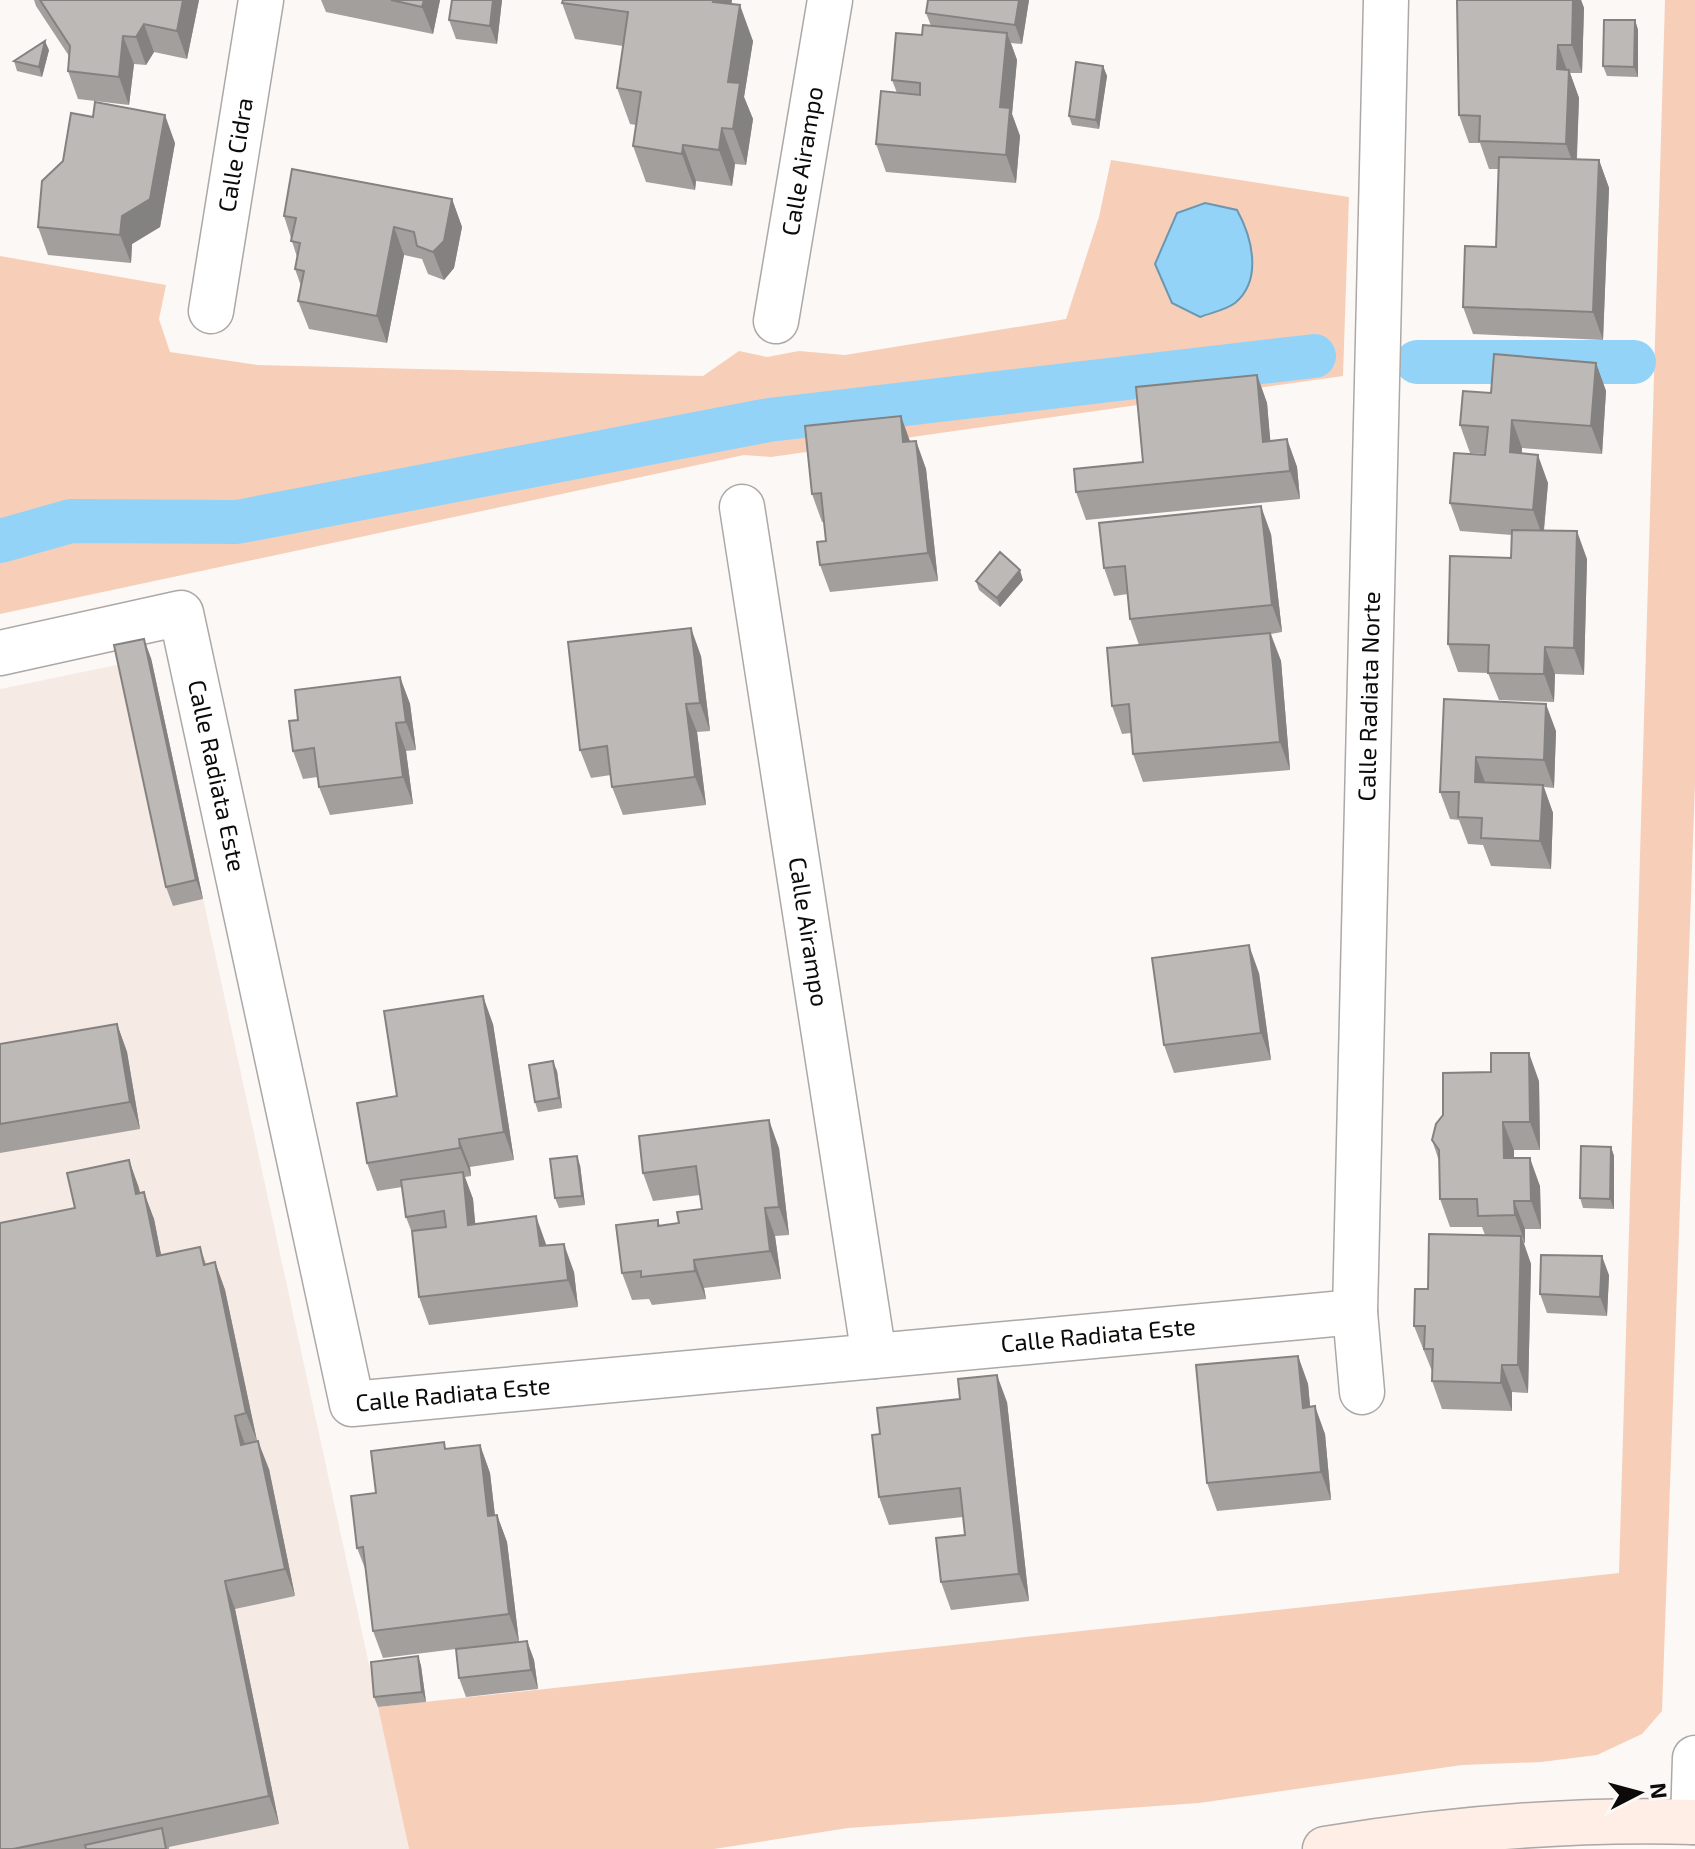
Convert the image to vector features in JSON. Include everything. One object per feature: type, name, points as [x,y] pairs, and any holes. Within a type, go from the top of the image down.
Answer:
[{"type":"main road","points":[[1325,1849],[1426,1833],[1550,1823],[1613,1819],[1694,1822]]},
{"type":"street","name":"Calle Cidra","points":[[211,311],[261,0]]},
{"type":"street","name":"Calle Airampo","points":[[776,321],[830,0]]},
{"type":"street","name":"Calle Radiata Norte","points":[[1362,1392],[1355,1312],[1386,0]]},
{"type":"street","name":"Calle Airampo","points":[[742,507],[874,1356]]},
{"type":"street","name":"Calle Radiata Este","points":[[0,653],[181,613],[352,1404],[1355,1312]]},
{"type":"street","points":[[1694,1822],[1695,1758]]},
{"type":"shaded area","points":[[1665,0],[1695,0],[1695,784],[1662,1711],[1642,1734],[1597,1755],[1541,1762],[1462,1765],[1199,1803],[848,1828],[714,1849],[409,1849],[378,1707],[1619,1573]]},
{"type":"shaded area","points":[[1111,160],[1349,197],[1343,376],[771,457],[744,455],[0,614],[0,256],[166,285],[159,319],[170,352],[257,365],[703,376],[739,351],[767,357],[799,351],[845,355],[1066,319],[1099,217]]},
{"type":"shaded area","points":[[151,658],[409,1849],[0,1849],[0,689]]},
{"type":"water","points":[[1205,203],[1237,210],[1250,245],[1252,271],[1244,294],[1235,303],[1200,317],[1172,303],[1155,264],[1177,213]]},
{"type":"building","points":[[40,0],[183,0],[177,31],[144,24],[136,37],[123,36],[119,77],[68,71],[70,46]]},
{"type":"building","points":[[391,0],[424,0],[422,7]]},
{"type":"building","points":[[452,0],[493,0],[490,26],[449,20]]},
{"type":"building","points":[[563,0],[714,0],[740,5],[728,82],[740,83],[733,129],[722,128],[719,150],[683,145],[682,154],[633,146],[641,92],[617,88],[628,12],[562,3]]},
{"type":"building","points":[[928,0],[1019,0],[1015,25],[926,13]]},
{"type":"building","points":[[1457,0],[1573,0],[1572,45],[1558,45],[1557,69],[1569,70],[1566,144],[1479,141],[1480,116],[1459,115]]},
{"type":"building","points":[[1604,20],[1635,20],[1634,67],[1603,66]]},
{"type":"building","points":[[923,25],[1007,33],[1000,107],[1010,108],[1006,155],[876,144],[881,91],[920,95],[920,83],[892,80],[896,33],[922,35]]},
{"type":"building","points":[[45,41],[39,67],[14,61]]},
{"type":"building","points":[[1076,62],[1103,66],[1096,120],[1069,116]]},
{"type":"building","points":[[95,102],[165,115],[150,199],[122,216],[120,235],[38,227],[42,181],[63,161],[71,113],[93,117]]},
{"type":"building","points":[[1499,157],[1599,160],[1593,312],[1463,307],[1465,246],[1496,247]]},
{"type":"building","points":[[292,169],[452,199],[444,241],[433,252],[417,246],[414,232],[394,227],[377,316],[298,301],[304,271],[295,269],[300,243],[291,241],[296,218],[284,216]]},
{"type":"building","points":[[1494,354],[1596,363],[1591,426],[1512,420],[1510,452],[1538,455],[1533,510],[1450,503],[1454,453],[1485,455],[1488,427],[1460,425],[1463,391],[1491,393]]},
{"type":"building","points":[[1257,375],[1263,442],[1287,439],[1290,471],[1076,492],[1074,469],[1143,462],[1136,387]]},
{"type":"building","points":[[901,416],[903,442],[916,441],[928,553],[820,565],[817,542],[826,541],[821,493],[812,494],[805,426]]},
{"type":"building","points":[[1261,506],[1272,605],[1130,619],[1125,566],[1104,568],[1099,523]]},
{"type":"building","points":[[1512,530],[1577,531],[1574,648],[1545,647],[1544,674],[1488,673],[1489,645],[1448,644],[1450,556],[1511,558]]},
{"type":"building","points":[[1000,552],[1020,570],[997,598],[976,581]]},
{"type":"building","points":[[691,628],[700,703],[686,704],[695,777],[612,787],[607,746],[580,750],[568,642]]},
{"type":"building","points":[[1270,633],[1280,742],[1133,754],[1129,704],[1112,706],[1107,648]]},
{"type":"building","points":[[144,639],[196,880],[166,887],[114,645]]},
{"type":"building","points":[[400,677],[406,722],[396,723],[403,777],[319,787],[314,748],[293,751],[289,721],[298,720],[295,690]]},
{"type":"building","points":[[1444,699],[1546,704],[1544,760],[1476,757],[1475,782],[1543,785],[1540,841],[1481,838],[1482,818],[1458,817],[1459,792],[1440,792]]},
{"type":"building","points":[[1249,945],[1261,1033],[1164,1045],[1152,958]]},
{"type":"building","points":[[483,996],[504,1132],[459,1139],[460,1148],[367,1163],[357,1103],[397,1096],[384,1011]]},
{"type":"building","points":[[117,1024],[130,1102],[0,1124],[0,1044]]},
{"type":"building","points":[[1491,1053],[1529,1053],[1530,1122],[1503,1122],[1504,1158],[1530,1158],[1531,1201],[1514,1201],[1515,1215],[1478,1216],[1477,1199],[1440,1199],[1439,1150],[1432,1140],[1436,1124],[1443,1115],[1443,1073],[1491,1072]]},
{"type":"building","points":[[553,1061],[559,1098],[535,1102],[529,1065]]},
{"type":"building","points":[[769,1120],[779,1207],[765,1208],[770,1251],[694,1260],[695,1271],[641,1277],[641,1271],[622,1273],[616,1225],[658,1220],[658,1226],[679,1223],[677,1212],[702,1209],[696,1166],[643,1173],[639,1136]]},
{"type":"building","points":[[1581,1146],[1611,1147],[1610,1199],[1580,1198]]},
{"type":"building","points":[[577,1156],[582,1196],[555,1198],[550,1159]]},
{"type":"building","points":[[129,1160],[136,1194],[144,1192],[157,1256],[200,1247],[204,1265],[215,1262],[246,1413],[235,1416],[241,1445],[258,1441],[285,1569],[225,1581],[269,1796],[13,1849],[0,1849],[0,1223],[75,1208],[67,1173]]},
{"type":"building","points":[[463,1172],[468,1225],[536,1216],[540,1246],[564,1244],[568,1280],[419,1297],[412,1231],[446,1227],[444,1211],[406,1217],[401,1180]]},
{"type":"building","points":[[1429,1234],[1521,1236],[1518,1365],[1502,1365],[1501,1383],[1432,1381],[1433,1349],[1424,1349],[1425,1326],[1414,1326],[1415,1289],[1428,1289]]},
{"type":"building","points":[[1541,1255],[1602,1256],[1600,1297],[1540,1294]]},
{"type":"building","points":[[1298,1356],[1303,1408],[1315,1406],[1321,1472],[1207,1483],[1196,1365]]},
{"type":"building","points":[[997,1375],[1019,1574],[941,1582],[936,1538],[965,1535],[960,1488],[879,1497],[872,1435],[880,1434],[877,1408],[960,1399],[958,1379]]},
{"type":"building","points":[[444,1442],[445,1449],[480,1445],[488,1516],[497,1515],[509,1614],[373,1631],[363,1547],[357,1548],[351,1496],[376,1493],[371,1451]]},
{"type":"building","points":[[527,1641],[531,1670],[459,1678],[456,1649]]},
{"type":"building","points":[[418,1656],[422,1692],[374,1697],[371,1662]]},
{"type":"building","points":[[162,1828],[166,1849],[86,1849],[85,1845]]},
{"type":"waterway","points":[[0,541],[71,521],[237,522],[769,420],[1314,356]]},
{"type":"waterway","points":[[1417,362],[1634,362]]}]
